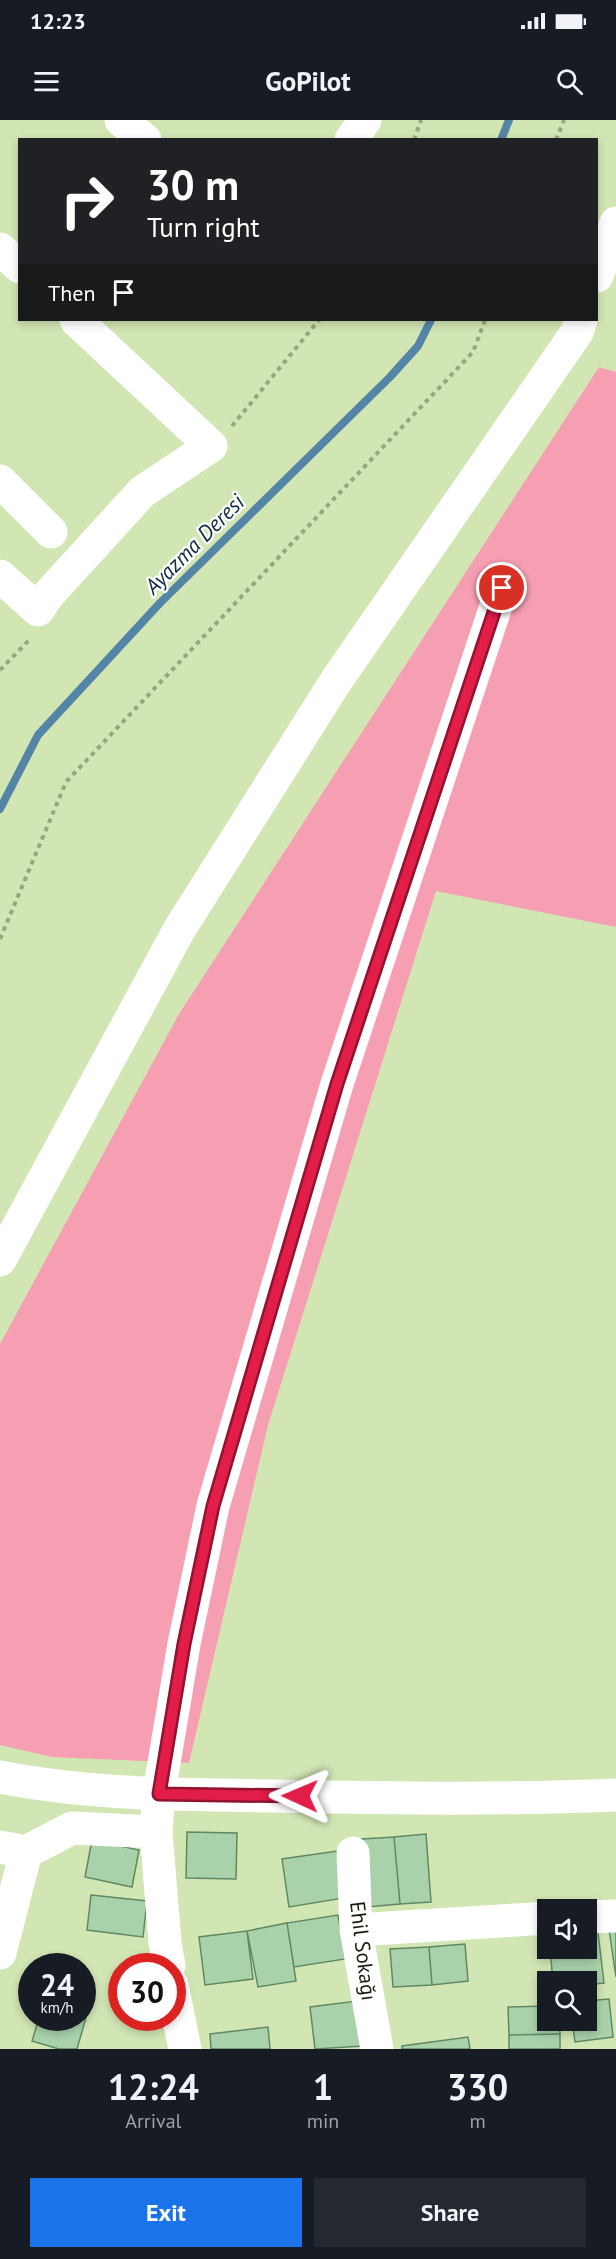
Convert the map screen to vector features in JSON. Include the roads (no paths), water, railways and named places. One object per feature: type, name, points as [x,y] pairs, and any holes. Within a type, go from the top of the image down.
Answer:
[{"type":"street","points":[[121,120],[144,138]]},
{"type":"street","points":[[352,138],[365,120]]},
{"type":"street","points":[[598,273],[616,224]]},
{"type":"street","points":[[0,249],[18,265]]},
{"type":"street","points":[[0,576],[38,610],[49,594],[142,492],[211,446],[77,321]]},
{"type":"street","points":[[0,1260],[179,930],[336,681],[577,332],[581,321]]},
{"type":"street","points":[[0,481],[51,532]]},
{"type":"street","points":[[167,1953],[156,1832],[159,1794],[184,1644],[213,1506],[337,1084],[502,588]]},
{"type":"street","points":[[0,1777],[89,1790],[159,1794],[395,1798],[616,1795]]},
{"type":"street","points":[[0,1953],[13,1849],[72,1828],[156,1832]]},
{"type":"street","name":"Ehil Sokağı","points":[[353,1853],[356,1930],[377,2049]]},
{"type":"street","points":[[597,1917],[616,1916]]},
{"type":"street","points":[[356,1930],[537,1919]]},
{"type":"street","points":[[181,2031],[185,2049]]},
{"type":"waterway","name":"Ayazma Deresi","points":[[502,138],[509,120]]},
{"type":"waterway","name":"Ayazma Deresi","points":[[0,809],[38,735],[160,603],[390,377],[418,346],[430,321]]}]
